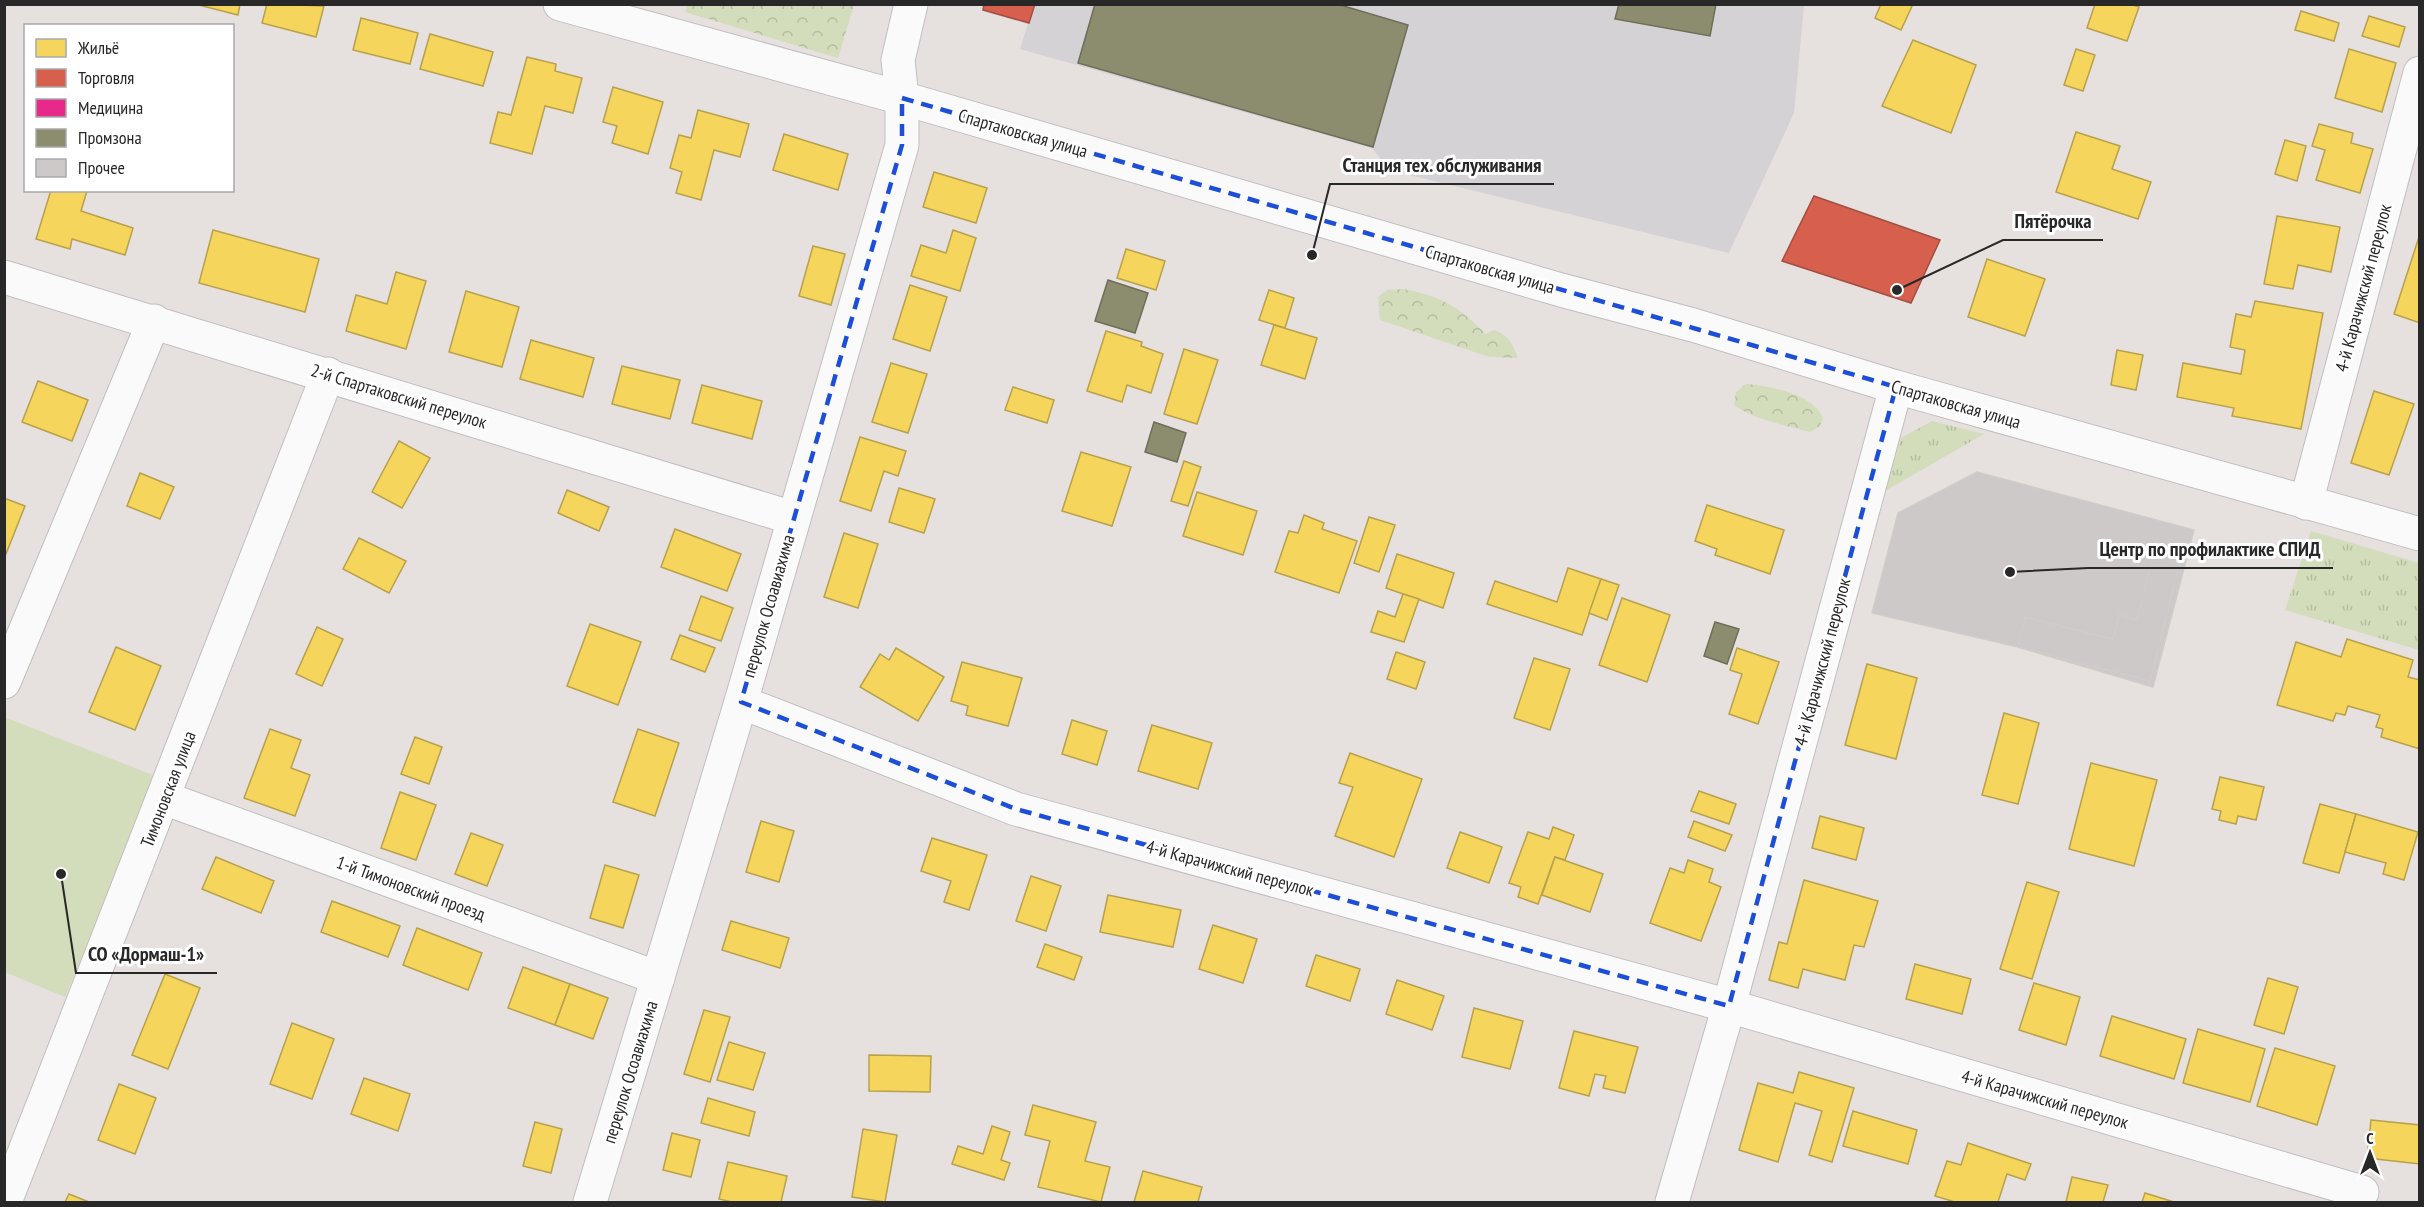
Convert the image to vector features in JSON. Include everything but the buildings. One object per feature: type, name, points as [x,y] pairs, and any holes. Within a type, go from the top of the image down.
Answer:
[{"type":"street","name":"Спартаковская улица","points":[[560,4],[902,99],[1561,290],[1693,325],[1896,387],[2420,534]]},
{"type":"street","name":"переулок Осоавиахима","points":[[590,1203],[741,702],[902,145],[902,99],[898,60],[911,4]]},
{"type":"street","name":"4-й Карачижский переулок","points":[[2306,503],[2420,73]]},
{"type":"street","name":"2-й Спартаковский переулок","points":[[4,277],[328,374],[793,518]]},
{"type":"street","points":[[4,682],[154,321]]},
{"type":"street","name":"Тимоновская улица","points":[[6,1203],[328,374]]},
{"type":"street","name":"4-й Карачижский переулок","points":[[1672,1203],[1729,1006],[1896,387]]},
{"type":"street","name":"4-й Карачижский переулок","points":[[741,702],[1016,809],[1729,1006],[2362,1192]]},
{"type":"street","name":"1-й Тимоновский проезд","points":[[164,798],[658,978]]},
{"type":"highlighted area","points":[[902,98],[1896,387],[1729,1006],[1016,809],[741,702],[902,145]]},
{"type":"shaded area","points":[[984,4],[1804,5],[1794,113],[1729,253],[1389,170],[1372,148],[1020,49],[1028,24],[982,11]]},
{"type":"green space","points":[[688,4],[854,5],[838,58],[685,12]]},
{"type":"green space","points":[[1403,289],[1428,295],[1449,304],[1486,334],[1494,330],[1499,332],[1510,341],[1518,358],[1489,357],[1380,320],[1378,297],[1387,290]]},
{"type":"green space","points":[[1746,384],[1778,389],[1801,397],[1818,410],[1823,418],[1820,426],[1810,432],[1770,422],[1734,405],[1736,392]]},
{"type":"green space","points":[[1932,421],[1984,434],[1885,491],[1901,438]]},
{"type":"green space","points":[[2311,531],[2419,563],[2419,650],[2285,610]]},
{"type":"green space","points":[[4,717],[158,777],[65,997],[5,972]]},
{"type":"place","name":"Станция тех. обслуживания","points":[[1312,255]]},
{"type":"place","name":"Пятёрочка","points":[[1897,290]]},
{"type":"place","name":"Центр по профилактике СПИД","points":[[2010,572]]},
{"type":"place","name":"СО «Дормаш-1»","points":[[61,874]]}]
